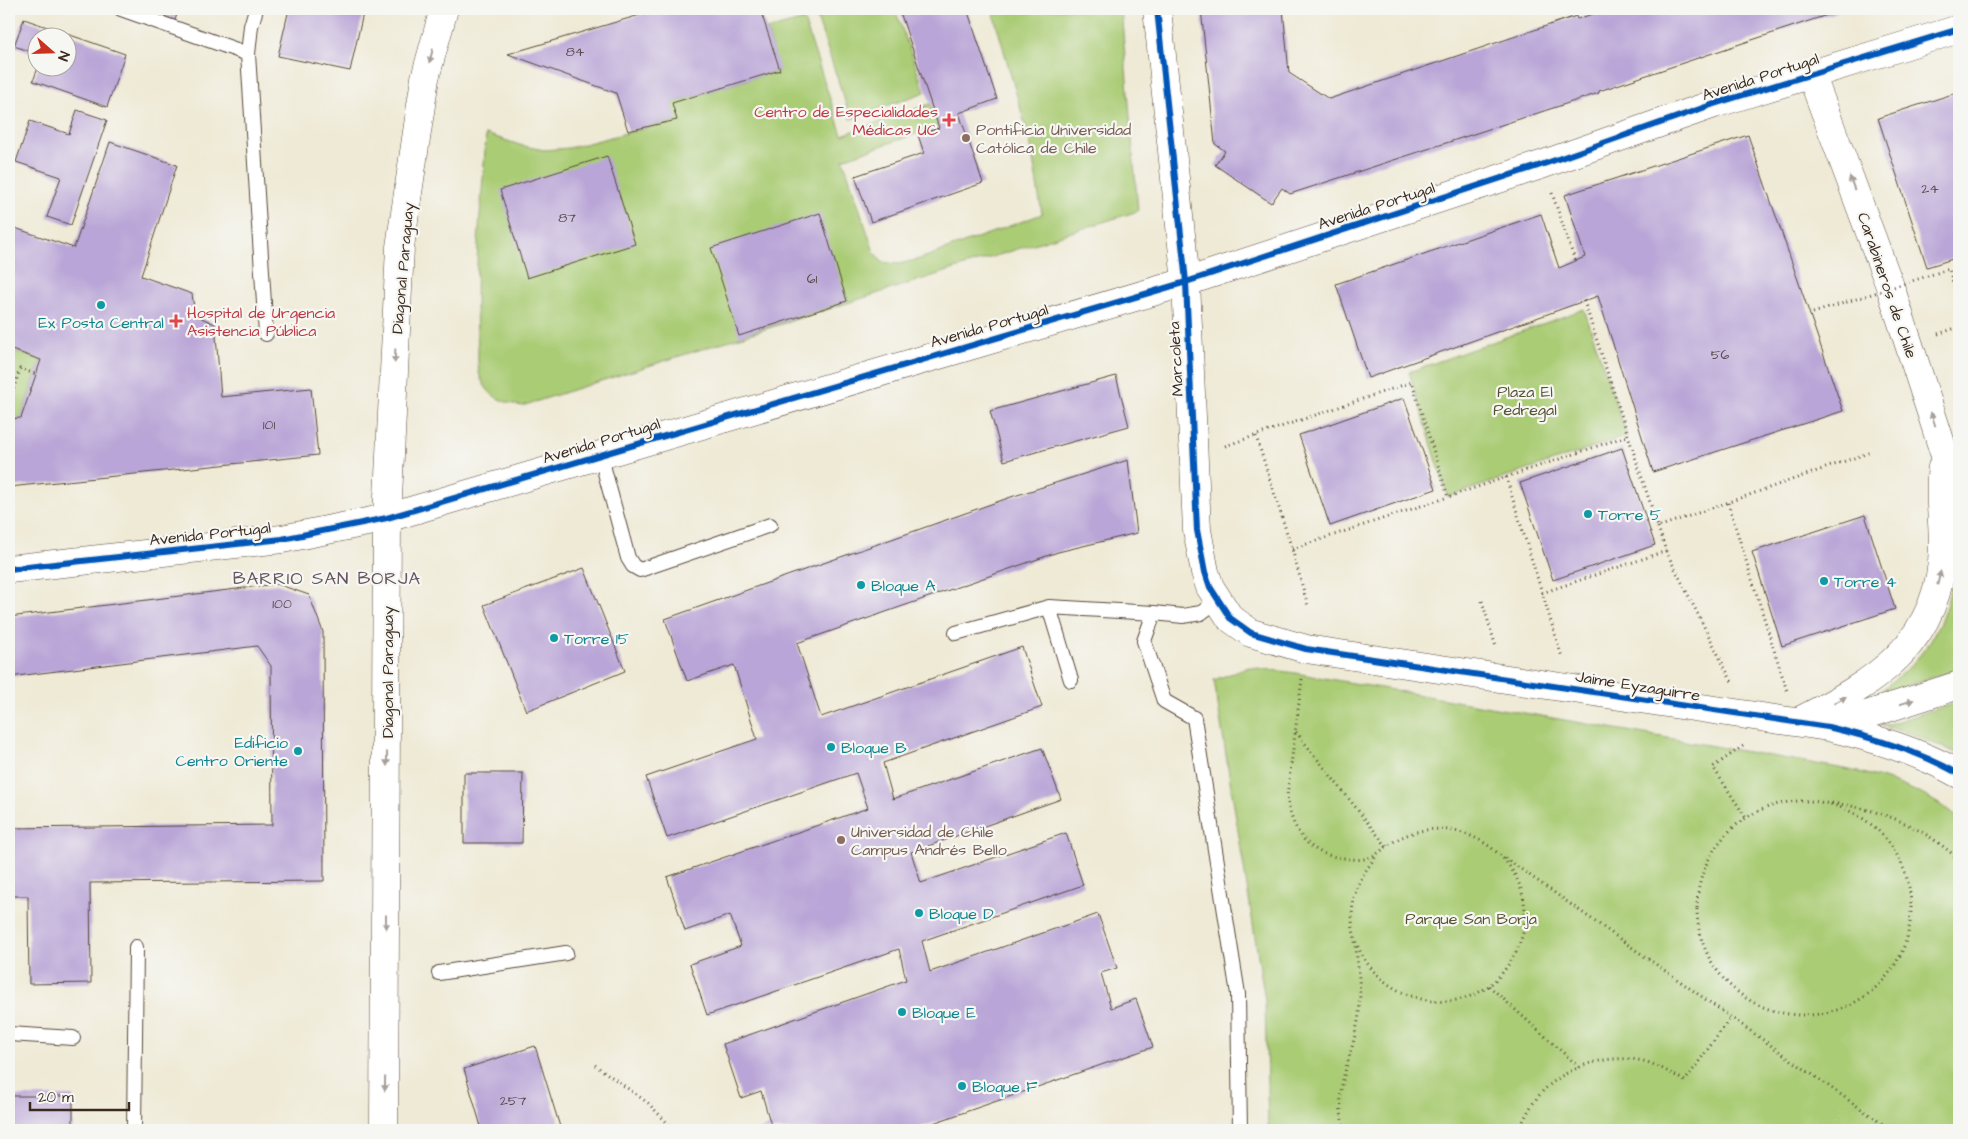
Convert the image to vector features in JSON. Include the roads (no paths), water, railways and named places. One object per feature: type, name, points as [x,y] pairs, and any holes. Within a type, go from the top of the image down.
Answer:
[{"type":"main road","name":"Diagonal Paraguay","points":[[384,1130],[387,518],[400,247],[425,78],[444,9]]},
{"type":"main road","name":"Marcoleta","points":[[1157,9],[1186,282],[1197,530],[1205,572],[1210,587],[1230,618],[1251,633],[1306,649]]},
{"type":"main road","name":"Avenida Portugal","points":[[9,569],[282,539],[387,518],[1186,282],[1541,165],[1714,104],[1959,29]]},
{"type":"main road","name":"Carabineros de Chile","points":[[1811,74],[1891,289],[1959,499]]},
{"type":"main road","points":[[1797,722],[1839,700],[1880,674],[1910,644],[1924,621],[1934,597],[1941,572],[1943,545],[1940,497],[1944,453]]},
{"type":"main road","name":"Jaime Eyzaguirre","points":[[1306,649],[1828,727],[1872,738],[1916,753],[1959,774]]},
{"type":"main road","name":"Jaime Eyzaguirre","points":[[1828,727],[1959,686]]},
{"type":"lane","points":[[121,9],[248,54]]},
{"type":"lane","points":[[256,9],[251,26],[248,54],[266,334]]},
{"type":"lane","points":[[600,454],[628,558],[633,566],[640,570],[770,524]]},
{"type":"lane","points":[[956,633],[1049,607],[1183,616],[1201,613],[1218,600]]},
{"type":"lane","points":[[1049,607],[1071,680]]},
{"type":"lane","points":[[1154,613],[1144,641],[1164,701],[1194,718],[1238,994],[1240,1130]]},
{"type":"lane","points":[[134,1130],[136,947]]},
{"type":"lane","points":[[439,973],[566,953]]},
{"type":"lane","points":[[9,1034],[72,1038]]},
{"type":"place","name":"Centro de Especialidades Médicas UC","points":[[949,120]]},
{"type":"place","name":"Pontificia Universidad Católica de Chile","points":[[966,138]]},
{"type":"place","name":"Ex Posta Central","points":[[101,305]]},
{"type":"place","name":"Hospital de Urgencia Asistencia Pública","points":[[176,321]]},
{"type":"place","name":"Torre 5","points":[[1588,514]]},
{"type":"place","name":"Torre 4","points":[[1824,581]]},
{"type":"place","name":"Bloque A","points":[[861,585]]},
{"type":"place","name":"Torre 15","points":[[554,638]]},
{"type":"place","name":"Bloque B","points":[[831,747]]},
{"type":"place","name":"Edificio Centro Oriente","points":[[298,751]]},
{"type":"place","name":"Universidad de Chile Campus Andrés Bello","points":[[841,840]]},
{"type":"place","name":"Bloque D","points":[[919,913]]},
{"type":"place","name":"Bloque E","points":[[902,1012]]},
{"type":"place","name":"Bloque F","points":[[962,1086]]},
{"type":"district","name":"BARRIO SAN BORJA","points":[[327,578]]},
{"type":"park label","name":"Plaza El Pedregal","points":[[1525,400]]},
{"type":"park label","name":"Parque San Borja","points":[[1471,918]]}]
